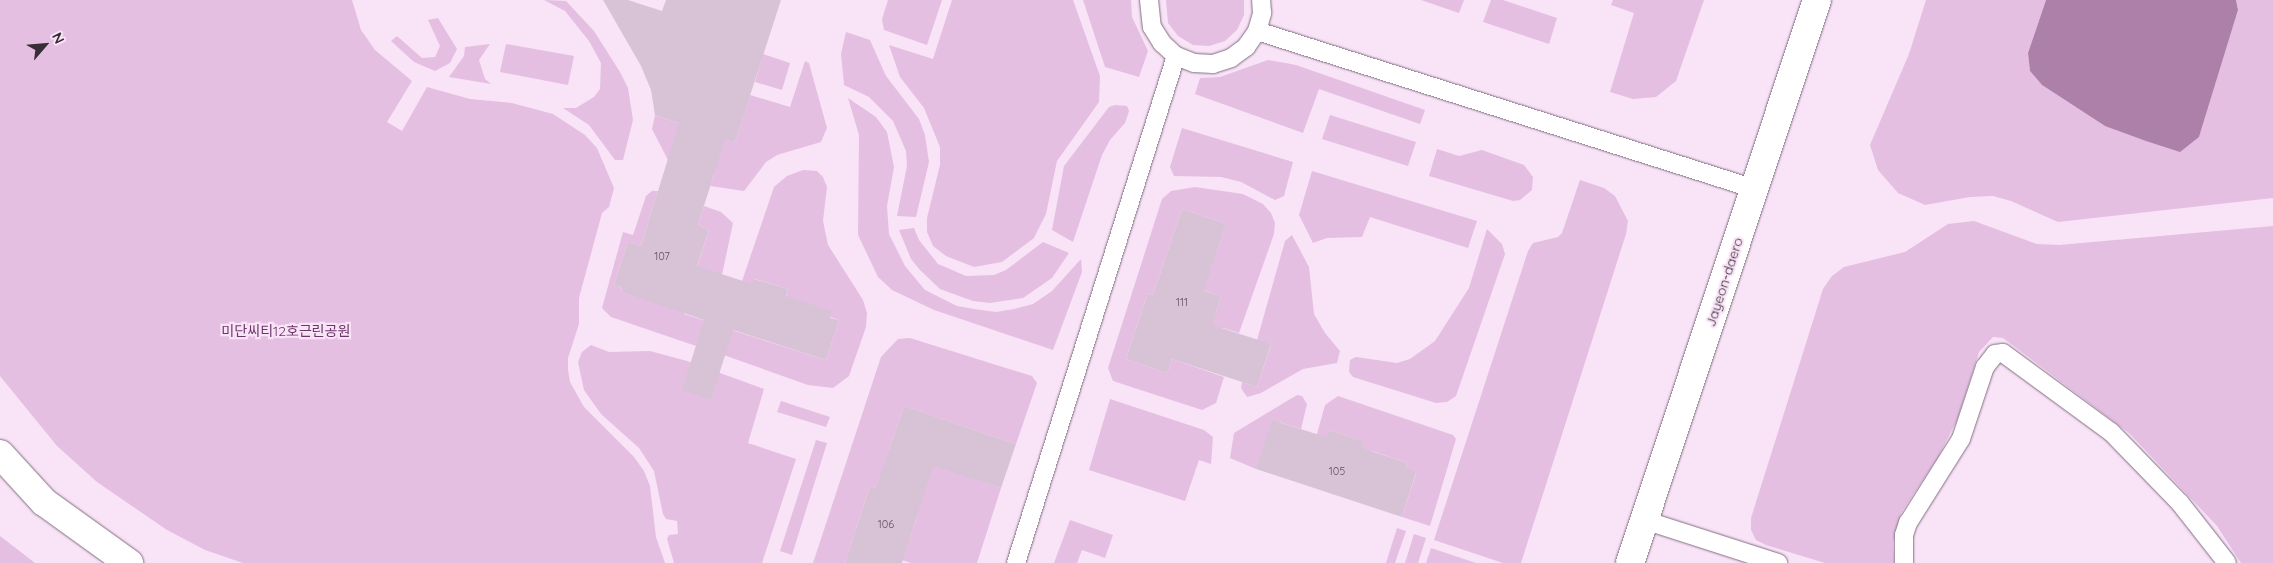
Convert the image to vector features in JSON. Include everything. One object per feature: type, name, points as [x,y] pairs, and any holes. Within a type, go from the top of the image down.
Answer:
[{"type":"main road","name":"Jayeon-daero","points":[[1630,563],[1817,0]]},
{"type":"main road","points":[[0,454],[44,502],[129,563]]},
{"type":"lane","points":[[1149,0],[1152,28],[1162,43],[1176,56],[1194,63],[1213,64],[1230,58],[1246,47],[1257,31],[1262,13],[1261,0]]},
{"type":"lane","points":[[1257,31],[1755,189]]},
{"type":"lane","points":[[1016,563],[1176,56]]},
{"type":"lane","points":[[1904,563],[1904,536],[1908,523],[1961,439],[1985,367],[1995,354],[2003,354],[2111,432],[2180,503],[2227,563]]},
{"type":"lane","points":[[1644,520],[1778,563]]},
{"type":"green space","name":"미단씨티12호근린공원","points":[[0,0],[352,0],[361,30],[375,50],[412,81],[387,122],[402,131],[427,87],[470,99],[512,103],[553,114],[585,135],[597,148],[614,188],[609,207],[602,213],[579,298],[579,324],[568,358],[570,382],[584,407],[634,457],[644,471],[650,486],[656,537],[665,563],[243,563],[205,550],[167,530],[97,482],[57,446],[0,376]]},
{"type":"green space","points":[[544,0],[566,1],[594,31],[628,88],[633,120],[623,160],[615,160],[589,125],[563,108],[576,108],[594,97],[600,89],[601,63],[589,41],[565,11]]},
{"type":"green space","points":[[888,0],[942,0],[927,45],[884,30],[882,19]]},
{"type":"green space","points":[[952,0],[1073,0],[1100,76],[1099,102],[1057,161],[1046,214],[1034,238],[1002,262],[974,267],[946,256],[933,246],[927,232],[927,218],[940,165],[940,147],[924,108],[900,77],[889,45],[933,59]]},
{"type":"green space","points":[[1083,0],[1131,0],[1132,17],[1148,51],[1139,77],[1105,67]]},
{"type":"green space","points":[[1166,0],[1244,0],[1244,15],[1237,30],[1225,41],[1209,46],[1193,45],[1178,36],[1168,23]]},
{"type":"green space","points":[[1421,0],[1464,0],[1459,13]]},
{"type":"green space","points":[[1491,0],[1503,0],[1557,18],[1549,44],[1483,22]]},
{"type":"green space","points":[[1613,0],[1704,0],[1676,81],[1656,97],[1633,99],[1610,92],[1634,13],[1611,5]]},
{"type":"green space","points":[[1926,0],[2046,0],[2028,53],[2030,71],[2042,85],[2105,126],[2199,137],[2238,10],[2236,0],[2273,0],[2273,198],[2058,222],[2011,201],[1993,196],[1970,197],[1925,205],[1898,193],[1878,170],[1870,145],[1909,54]]},
{"type":"green space","points":[[438,18],[457,49],[450,63],[435,71],[414,62],[391,41],[397,36],[422,58],[435,57],[440,46],[428,20]]},
{"type":"green space","points":[[846,32],[870,40],[886,76],[919,119],[925,135],[929,162],[916,217],[897,216],[907,166],[906,151],[893,121],[869,97],[844,85],[841,54]]},
{"type":"green space","points":[[490,44],[479,60],[485,79],[491,84],[449,77],[464,56],[465,47]]},
{"type":"green space","points":[[506,44],[574,56],[568,85],[500,72]]},
{"type":"green space","points":[[763,54],[790,63],[782,90],[755,82]]},
{"type":"green space","points":[[1268,60],[1296,65],[1425,110],[1420,124],[1319,89],[1303,133],[1195,94],[1200,78],[1220,77]]},
{"type":"green space","points":[[805,61],[809,63],[827,128],[821,142],[777,155],[766,162],[744,191],[710,186],[714,175],[668,160],[652,129],[655,115],[735,142],[750,95],[790,107]]},
{"type":"green space","points":[[848,98],[876,117],[887,132],[894,167],[887,206],[889,234],[905,266],[925,290],[957,306],[996,312],[1014,309],[1033,304],[1052,291],[1081,259],[1082,272],[1053,350],[934,310],[892,290],[878,277],[858,235],[859,135]]},
{"type":"green space","points":[[1115,105],[1127,106],[1129,111],[1125,123],[1110,140],[1102,155],[1073,242],[1052,230],[1064,166],[1109,107]]},
{"type":"green space","points":[[1330,115],[1416,142],[1408,166],[1322,139]]},
{"type":"green space","points":[[1182,128],[1293,162],[1284,196],[1275,200],[1241,182],[1221,177],[1174,176],[1170,167]]},
{"type":"green space","points":[[1437,149],[1459,156],[1482,150],[1524,165],[1533,177],[1532,190],[1520,200],[1513,201],[1429,176]]},
{"type":"green space","points":[[803,170],[817,171],[823,177],[827,187],[823,221],[828,245],[863,300],[867,313],[866,327],[849,376],[833,388],[808,385],[718,353],[725,328],[826,360],[839,320],[785,302],[788,289],[755,279],[750,291],[740,287],[774,187],[787,176]]},
{"type":"green space","points":[[1312,171],[1477,221],[1468,248],[1370,217],[1362,237],[1327,238],[1313,243],[1299,215]]},
{"type":"green space","points":[[1580,180],[1604,188],[1615,196],[1628,221],[1626,234],[1521,563],[1503,563],[1434,540],[1528,251],[1533,243],[1558,237],[1562,233]]},
{"type":"green space","points":[[1195,187],[1243,194],[1263,204],[1271,213],[1275,223],[1274,234],[1239,333],[1223,328],[1220,335],[1200,328],[1216,312],[1221,296],[1195,288],[1210,272],[1226,224],[1182,209],[1153,295],[1148,293],[1126,359],[1167,373],[1172,359],[1224,377],[1216,403],[1202,410],[1113,381],[1108,368],[1162,199],[1171,191]]},
{"type":"green space","points":[[652,191],[658,191],[641,246],[628,242],[614,285],[622,287],[621,292],[653,302],[686,307],[684,314],[706,321],[699,347],[611,317],[602,308],[623,232],[633,235],[646,196]]},
{"type":"green space","points":[[704,206],[721,212],[733,223],[722,275],[696,270],[709,230],[698,225]]},
{"type":"green space","points":[[1974,221],[2037,244],[2059,245],[2273,226],[2273,563],[2241,563],[2217,526],[2129,433],[2003,338],[1993,337],[1979,352],[1958,418],[1938,457],[1901,513],[1893,543],[1894,563],[1825,563],[1766,545],[1756,540],[1751,530],[1751,518],[1823,289],[1832,276],[1844,267],[1905,252],[1948,224]]},
{"type":"green space","points":[[914,228],[919,240],[938,264],[966,276],[994,275],[1006,270],[1043,242],[1069,253],[1052,278],[1023,298],[990,303],[973,301],[940,289],[911,259],[899,230]]},
{"type":"green space","points":[[1487,229],[1502,244],[1505,254],[1456,396],[1447,402],[1436,403],[1353,377],[1349,372],[1350,360],[1356,357],[1397,363],[1410,359],[1435,341],[1469,288]]},
{"type":"green space","points":[[1292,235],[1309,267],[1314,314],[1325,333],[1340,351],[1337,363],[1303,369],[1261,393],[1247,397],[1241,388],[1242,382],[1257,387],[1271,345],[1257,340],[1285,241]]},
{"type":"green space","points":[[910,338],[1032,376],[1037,383],[1016,444],[904,406],[889,450],[1001,488],[977,563],[911,563],[896,558],[910,538],[918,513],[915,501],[870,486],[845,563],[813,563],[881,357],[898,339]]},
{"type":"green space","points":[[591,345],[609,352],[650,351],[687,361],[764,389],[748,443],[796,459],[762,563],[674,563],[667,539],[669,535],[678,534],[677,521],[666,519],[663,514],[654,471],[639,448],[601,414],[584,390],[578,362],[582,352]]},
{"type":"green space","points":[[1297,395],[1302,396],[1307,404],[1301,429],[1279,422],[1256,469],[1230,458],[1234,433]]},
{"type":"green space","points":[[1338,396],[1453,435],[1456,439],[1430,526],[1402,517],[1416,473],[1406,468],[1407,463],[1372,451],[1359,455],[1363,442],[1329,430],[1324,445],[1315,441],[1325,405]]},
{"type":"green space","points":[[1110,399],[1204,430],[1213,437],[1211,464],[1199,460],[1185,501],[1089,470]]},
{"type":"green space","points":[[781,401],[830,417],[826,427],[777,412]]},
{"type":"green space","points":[[816,440],[827,443],[792,555],[780,551]]},
{"type":"green space","points":[[1070,520],[1113,535],[1105,558],[1082,550],[1077,563],[1054,563]]},
{"type":"green space","points":[[1397,528],[1406,531],[1395,563],[1386,563]]},
{"type":"green space","points":[[1414,534],[1426,538],[1418,563],[1405,563]]},
{"type":"green space","points":[[0,536],[26,556],[35,563],[0,563]]},
{"type":"green space","points":[[1431,548],[1476,563],[1426,563]]},
{"type":"shaded area","points":[[2046,0],[2236,0],[2238,10],[2199,137],[2180,152],[2146,141],[2105,126],[2042,85],[2030,71],[2028,53]]},
{"type":"building","points":[[603,0],[628,0],[662,11],[666,0],[781,0],[735,142],[725,139],[698,225],[709,230],[697,266],[752,284],[754,279],[788,289],[786,296],[832,311],[830,318],[839,320],[826,360],[733,330],[711,400],[682,390],[704,320],[621,292],[622,287],[614,285],[628,242],[641,246],[679,123],[655,115],[651,90],[641,66]]},
{"type":"building","points":[[1182,209],[1226,224],[1204,291],[1221,296],[1212,325],[1271,344],[1257,387],[1172,359],[1167,373],[1126,359],[1148,293],[1153,295]]},
{"type":"building","points":[[904,406],[1016,444],[1001,488],[933,466],[902,563],[845,563],[870,486],[876,488]]},
{"type":"building","points":[[1272,420],[1326,437],[1329,430],[1364,442],[1362,448],[1407,463],[1406,468],[1416,472],[1402,517],[1256,469]]}]
